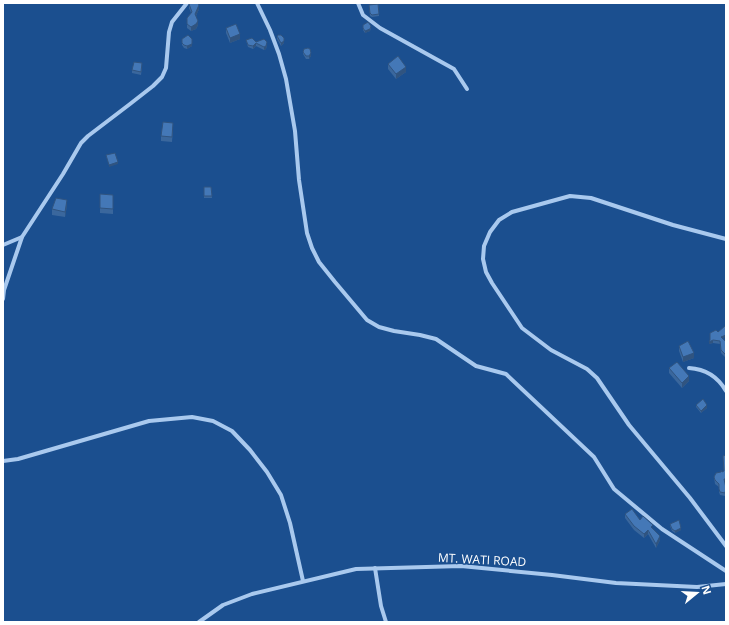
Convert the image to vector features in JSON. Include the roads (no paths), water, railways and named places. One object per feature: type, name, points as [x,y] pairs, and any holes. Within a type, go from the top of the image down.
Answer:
[{"type":"street","points":[[3,299],[4,290],[22,238],[63,174],[80,143],[153,86],[162,77],[166,68],[169,32],[172,22],[187,3]]},
{"type":"street","points":[[257,3],[270,30],[286,79],[295,131],[299,180],[307,233],[319,262],[335,282],[367,320],[379,327],[394,332],[420,335],[436,339],[476,366],[506,374],[594,457],[614,489],[662,529],[726,571]]},
{"type":"street","points":[[358,3],[363,15],[380,28],[454,69],[467,89]]},
{"type":"street","points":[[726,239],[591,198],[570,196],[512,212],[499,220],[490,232],[484,246],[483,259],[486,272],[492,283],[522,328],[551,350],[587,369],[597,378],[629,425],[690,498],[726,546]]},
{"type":"street","points":[[3,245],[22,238]]},
{"type":"street","points":[[689,368],[700,368],[720,381],[726,391]]},
{"type":"street","points":[[3,461],[18,459],[149,421],[192,417],[213,421],[232,431],[250,450],[267,472],[281,495],[290,523],[303,581]]},
{"type":"street","name":"MT. WATI ROAD","points":[[199,622],[223,605],[252,594],[356,569],[461,566],[552,574],[616,583],[697,587],[726,584]]},
{"type":"street","points":[[375,568],[381,606],[386,622]]}]
